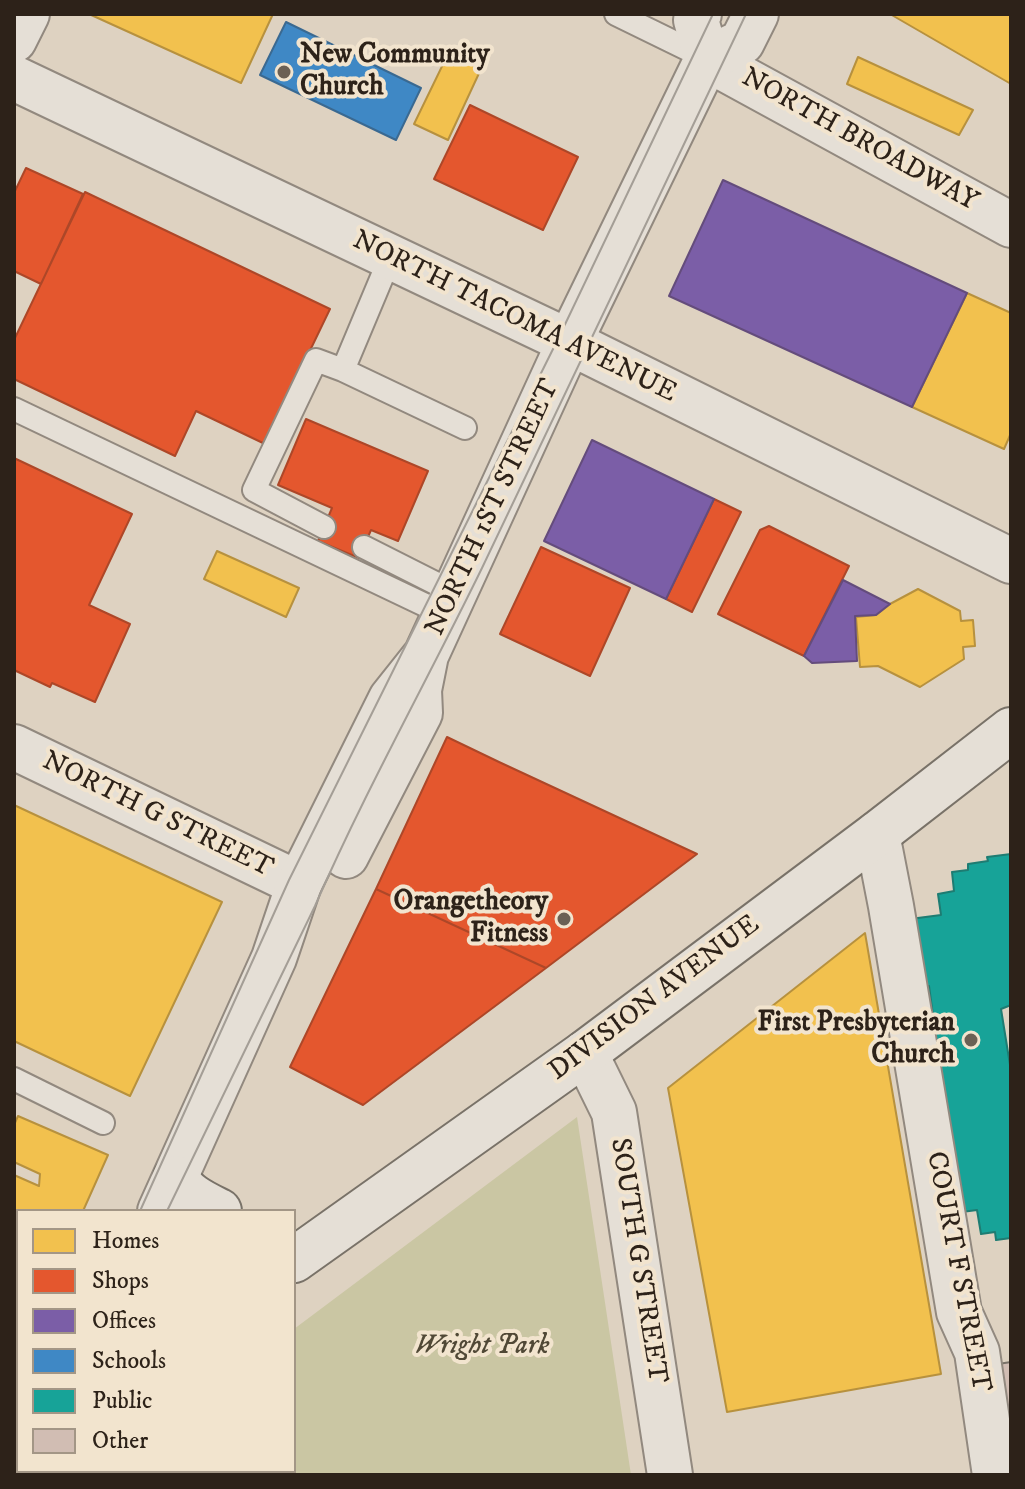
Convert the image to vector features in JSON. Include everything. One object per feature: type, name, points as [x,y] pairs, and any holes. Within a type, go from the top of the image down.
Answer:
[{"type":"street","points":[[14,40],[27,14]]},
{"type":"street","points":[[699,14],[696,20],[707,59],[742,42],[756,14]]},
{"type":"street","name":"NORTH BROADWAY","points":[[707,59],[1011,225]]},
{"type":"street","name":"NORTH 1ST STREET","points":[[168,1195],[274,958],[299,884],[391,699],[426,655],[569,343],[707,59]]},
{"type":"street","name":"NORTH TACOMA AVENUE","points":[[14,78],[569,343],[1011,561]]},
{"type":"street","name":"NORTH 1ST STREET","points":[[274,958],[326,896],[420,713],[419,690],[426,655]]},
{"type":"street","name":"DIVISION AVENUE","points":[[298,1252],[585,1053],[1011,730]]},
{"type":"street","name":"NORTH G STREET","points":[[14,747],[299,884]]},
{"type":"street","name":"COURT F STREET","points":[[877,834],[959,1312],[977,1352],[995,1475]]},
{"type":"street","name":"SOUTH G STREET","points":[[585,1053],[614,1112],[670,1475]]},
{"type":"street","points":[[168,1195],[180,1186],[215,1209]]},
{"type":"lane","points":[[616,14],[707,59]]},
{"type":"lane","points":[[343,370],[390,258]]},
{"type":"lane","points":[[324,527],[254,490],[316,360],[465,428]]},
{"type":"lane","points":[[14,409],[450,604]]},
{"type":"lane","points":[[364,547],[450,604]]},
{"type":"lane","points":[[14,1079],[103,1123]]},
{"type":"green space","name":"Wright Park","points":[[577,1117],[631,1475],[98,1475],[296,1473],[296,1328]]},
{"type":"building: Homes","points":[[89,14],[273,14],[241,83]]},
{"type":"building: Homes","points":[[890,14],[1011,14],[1011,84]]},
{"type":"building: Homes","points":[[448,54],[481,69],[448,140],[414,124]]},
{"type":"building: Homes","points":[[858,57],[973,110],[959,135],[847,84]]},
{"type":"building: Homes","points":[[967,293],[1011,313],[1011,433],[1004,449],[912,407]]},
{"type":"building: Homes","points":[[217,551],[299,588],[286,617],[204,579]]},
{"type":"building: Homes","points":[[918,589],[960,611],[961,621],[973,620],[975,646],[963,647],[964,659],[920,687],[878,666],[860,667],[856,617],[876,615]]},
{"type":"building: Homes","points":[[14,805],[222,902],[130,1096],[14,1041]]},
{"type":"building: Homes","points":[[865,933],[941,1374],[727,1412],[668,1088]]},
{"type":"building: Homes","points":[[18,1116],[108,1155],[84,1209],[16,1209],[16,1341],[14,1175],[39,1186],[40,1174],[14,1162],[14,1125]]},
{"type":"building: Shops","points":[[470,105],[578,157],[543,230],[434,179]]},
{"type":"building: Shops","points":[[26,168],[83,194],[41,284],[14,271],[14,193]]},
{"type":"building: Shops","points":[[85,192],[330,309],[265,444],[196,411],[175,456],[14,379],[14,340]]},
{"type":"building: Shops","points":[[306,419],[428,471],[398,541],[371,530],[359,558],[318,541],[332,508],[278,485]]},
{"type":"building: Shops","points":[[14,458],[132,514],[89,605],[130,624],[95,702],[52,683],[50,687],[14,670]]},
{"type":"building: Shops","points":[[714,499],[741,512],[692,612],[666,599]]},
{"type":"building: Shops","points":[[769,526],[849,566],[804,656],[718,614],[760,530]]},
{"type":"building: Shops","points":[[541,547],[630,588],[590,676],[500,634]]},
{"type":"building: Shops","points":[[447,737],[697,854],[546,968],[376,889]]},
{"type":"building: Shops","points":[[376,889],[546,968],[363,1105],[290,1067]]},
{"type":"building: Offices","points":[[723,180],[967,293],[912,407],[669,296]]},
{"type":"building: Offices","points":[[592,440],[714,499],[666,599],[544,541]]},
{"type":"building: Offices","points":[[843,580],[890,604],[876,615],[855,616],[857,661],[812,663],[804,656]]},
{"type":"building: Schools","points":[[286,22],[421,88],[396,140],[260,75]]},
{"type":"building: Public","name":"First Presbyterian Church","points":[[1011,854],[1011,1005],[1001,1009],[1011,1071],[1011,1238],[996,1240],[995,1232],[981,1234],[977,1210],[954,1213],[950,1143],[929,986],[920,988],[910,919],[941,915],[938,894],[954,891],[952,872],[968,870],[968,864],[988,861],[987,857]]},
{"type":"building: Other","points":[[1011,1362],[1011,1462],[998,1364]]},
{"type":"tram line","points":[[141,1209],[289,880],[559,337],[713,14]]},
{"type":"tram line","points":[[168,1209],[354,821],[482,568],[746,14]]},
{"type":"place","name":"New Community Church","points":[[284,72]]},
{"type":"place","name":"Orangetheory Fitness","points":[[564,919]]},
{"type":"place","name":"First Presbyterian Church","points":[[971,1040]]}]
